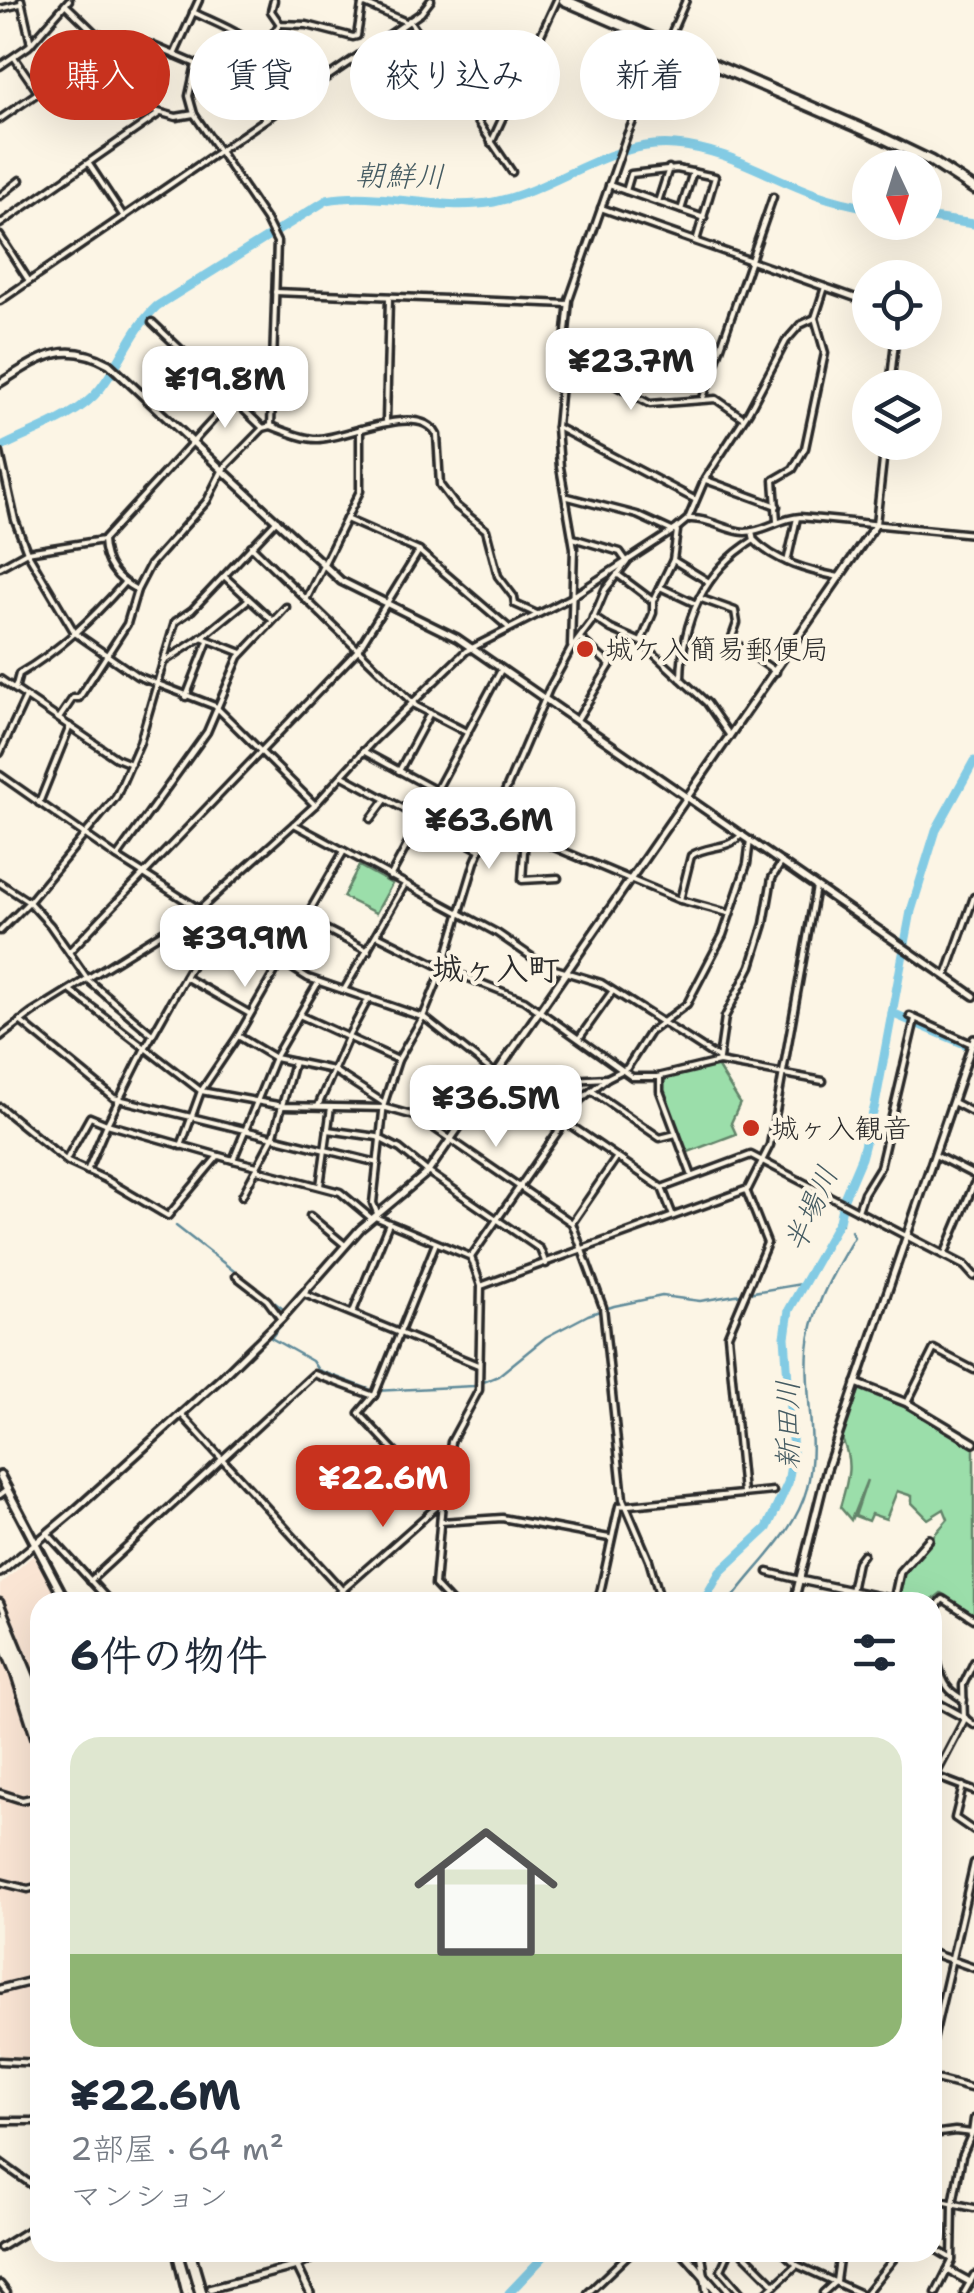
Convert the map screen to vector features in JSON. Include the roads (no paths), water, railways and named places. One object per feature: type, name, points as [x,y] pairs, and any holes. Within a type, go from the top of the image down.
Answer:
[{"type":"highway","points":[[0,1618],[30,1692]]},
{"type":"highway","points":[[0,1634],[30,1715]]},
{"type":"highway","points":[[183,2262],[197,2293]]},
{"type":"highway","points":[[192,2262],[197,2293]]},
{"type":"main road","points":[[560,0],[631,30]]},
{"type":"main road","points":[[720,68],[882,137],[974,189]]},
{"type":"main road","points":[[0,1476],[61,1592]]},
{"type":"main road","points":[[692,2262],[719,2293]]},
{"type":"street","points":[[174,55],[198,0]]},
{"type":"street","points":[[274,0],[271,11],[280,24]]},
{"type":"street","points":[[330,76],[427,8],[431,0]]},
{"type":"street","points":[[491,142],[560,0]]},
{"type":"street","points":[[673,30],[686,0]]},
{"type":"street","points":[[0,9],[22,2],[30,39]]},
{"type":"street","points":[[43,30],[68,2],[90,30]]},
{"type":"street","points":[[280,24],[307,25],[353,37],[362,5],[366,4],[408,21],[512,172]]},
{"type":"street","points":[[193,12],[224,30]]},
{"type":"street","points":[[276,30],[280,24]]},
{"type":"street","points":[[0,66],[30,45]]},
{"type":"street","points":[[170,53],[190,62]]},
{"type":"street","points":[[14,56],[30,80]]},
{"type":"street","points":[[0,118],[30,97]]},
{"type":"street","points":[[0,224],[150,120]]},
{"type":"street","points":[[198,120],[277,242],[270,426]]},
{"type":"street","points":[[0,302],[264,120]]},
{"type":"street","points":[[571,649],[573,538],[557,427],[568,304],[634,120]]},
{"type":"street","points":[[88,164],[124,216]]},
{"type":"street","points":[[626,191],[631,174],[669,168],[715,177],[696,240]]},
{"type":"street","points":[[658,202],[669,168]]},
{"type":"street","points":[[680,210],[694,172]]},
{"type":"street","points":[[0,196],[20,180]]},
{"type":"street","points":[[609,185],[704,218]]},
{"type":"street","points":[[703,398],[773,197]]},
{"type":"street","points":[[601,208],[852,297]]},
{"type":"street","points":[[0,236],[29,281]]},
{"type":"street","points":[[777,521],[774,480],[794,469],[806,448],[821,383],[824,344],[815,318],[825,287]]},
{"type":"street","points":[[275,292],[568,304]]},
{"type":"street","points":[[386,421],[389,298]]},
{"type":"street","points":[[0,1037],[200,909],[315,805],[364,751],[473,648],[574,595],[688,518],[704,479],[744,418],[793,330],[815,318]]},
{"type":"street","points":[[152,322],[264,428]]},
{"type":"street","points":[[0,383],[54,353],[74,351],[109,364],[352,589],[441,628],[473,648],[974,996]]},
{"type":"street","points":[[564,362],[656,406],[703,398],[716,400],[744,418]]},
{"type":"street","points":[[0,567],[27,552],[103,540],[232,398]]},
{"type":"street","points":[[60,717],[73,698],[79,698],[127,624],[137,590],[150,566],[207,501],[223,469],[270,426],[315,439],[386,421],[425,424],[436,431],[440,485],[454,505],[486,530],[496,572],[514,596],[515,604],[537,614]]},
{"type":"street","points":[[557,427],[694,498]]},
{"type":"street","points":[[306,600],[360,491],[360,430]]},
{"type":"street","points":[[0,454],[14,520],[27,552],[75,633],[136,676],[215,706],[315,805]]},
{"type":"street","points":[[0,1574],[181,1414],[282,1319],[374,1215],[428,1172],[876,524],[882,460]]},
{"type":"street","points":[[704,479],[777,506]]},
{"type":"street","points":[[566,497],[622,510],[674,530]]},
{"type":"street","points":[[688,518],[705,519],[734,530],[752,531],[798,517],[974,534]]},
{"type":"street","points":[[787,562],[798,517]]},
{"type":"street","points":[[346,519],[419,552],[509,628]]},
{"type":"street","points":[[0,931],[30,902],[112,804],[140,742],[175,622],[192,610],[276,520]]},
{"type":"street","points":[[641,642],[653,613],[653,600],[672,560],[674,530]]},
{"type":"street","points":[[752,531],[762,549],[787,562],[841,578]]},
{"type":"street","points":[[573,538],[620,552],[627,558]]},
{"type":"street","points":[[103,540],[107,561],[124,583],[137,590]]},
{"type":"street","points":[[681,679],[685,638],[696,600],[736,550],[754,540]]},
{"type":"street","points":[[251,546],[414,702],[468,733]]},
{"type":"street","points":[[69,952],[358,650],[419,552]]},
{"type":"street","points":[[374,1215],[383,1106],[398,1060],[423,1017],[480,850],[545,698],[627,558]]},
{"type":"street","points":[[672,560],[709,582]]},
{"type":"street","points":[[617,574],[653,600]]},
{"type":"street","points":[[224,576],[273,621]]},
{"type":"street","points":[[15,690],[18,674],[51,654],[124,583]]},
{"type":"street","points":[[660,587],[735,610],[737,623],[731,640],[776,672]]},
{"type":"street","points":[[164,661],[249,598]]},
{"type":"street","points":[[117,857],[207,732],[242,653],[286,607]]},
{"type":"street","points":[[593,617],[641,642],[707,703],[731,737]]},
{"type":"street","points":[[201,637],[242,653]]},
{"type":"street","points":[[577,720],[627,637]]},
{"type":"street","points":[[581,639],[610,664]]},
{"type":"street","points":[[186,697],[208,641]]},
{"type":"street","points":[[390,877],[502,668]]},
{"type":"street","points":[[0,679],[130,764]]},
{"type":"street","points":[[0,753],[26,697]]},
{"type":"street","points":[[399,771],[430,713]]},
{"type":"street","points":[[39,804],[70,726]]},
{"type":"street","points":[[364,751],[492,822],[680,900],[729,913]]},
{"type":"street","points":[[0,776],[117,857],[318,983],[423,1017],[497,1075],[662,1188],[673,1216]]},
{"type":"street","points":[[342,776],[480,850]]},
{"type":"street","points":[[371,819],[386,800]]},
{"type":"street","points":[[294,824],[504,937],[545,966],[594,980],[719,1061],[823,1081]]},
{"type":"street","points":[[680,900],[693,854],[732,844],[742,834]]},
{"type":"street","points":[[526,836],[522,880],[558,878]]},
{"type":"street","points":[[471,1257],[580,1100],[624,1070],[648,1035],[687,1004],[724,935],[747,864],[750,840]]},
{"type":"street","points":[[181,1146],[202,1091],[344,851]]},
{"type":"street","points":[[719,1061],[725,1017],[751,966],[772,878],[782,862]]},
{"type":"street","points":[[0,882],[30,902],[89,981],[152,1034]]},
{"type":"street","points":[[344,990],[404,885]]},
{"type":"street","points":[[481,1286],[746,1190],[770,1144],[816,886]]},
{"type":"street","points":[[946,976],[974,898]]},
{"type":"street","points":[[305,918],[368,951]]},
{"type":"street","points":[[87,1170],[152,1034],[217,920]]},
{"type":"street","points":[[378,935],[442,968],[524,1000],[632,1077],[660,1076],[719,1061]]},
{"type":"street","points":[[185,977],[250,1014]]},
{"type":"street","points":[[234,1160],[276,1058],[318,983]]},
{"type":"street","points":[[71,991],[202,1091],[283,1106],[383,1106]]},
{"type":"street","points":[[580,1038],[612,992]]},
{"type":"street","points":[[318,1106],[369,998]]},
{"type":"street","points":[[299,1015],[398,1060]]},
{"type":"street","points":[[797,1592],[822,1483],[973,1046],[913,1019],[893,1124],[880,1167],[857,1210]]},
{"type":"street","points":[[20,1021],[118,1100],[378,1162]]},
{"type":"street","points":[[238,1036],[276,1058],[333,1070],[383,1106],[418,1117],[572,1223],[603,1310],[624,1504],[649,1560],[657,1592]]},
{"type":"street","points":[[242,1196],[274,1135],[294,1062]]},
{"type":"street","points":[[660,1076],[660,1091],[692,1176]]},
{"type":"street","points":[[535,1100],[552,1082],[607,1078]]},
{"type":"street","points":[[592,1091],[660,1138],[676,1134]]},
{"type":"street","points":[[953,1102],[974,1113]]},
{"type":"street","points":[[0,1106],[66,1160],[168,1216],[218,1156]]},
{"type":"street","points":[[320,1187],[331,1107]]},
{"type":"street","points":[[66,1160],[90,1117],[340,1192],[389,1224],[471,1257],[481,1286],[479,1385],[452,1442],[435,1585],[442,1592]]},
{"type":"street","points":[[328,1130],[380,1139],[400,1149],[540,1249],[546,1264]]},
{"type":"street","points":[[934,1155],[974,1176]]},
{"type":"street","points":[[662,1188],[745,1156],[762,1160],[974,1274]]},
{"type":"street","points":[[572,1223],[617,1157]]},
{"type":"street","points":[[944,1255],[974,1184]]},
{"type":"street","points":[[743,1493],[728,1336],[767,1243],[746,1190]]},
{"type":"street","points":[[310,1216],[345,1245]]},
{"type":"street","points":[[352,1313],[389,1224]]},
{"type":"street","points":[[436,1243],[375,1393],[359,1413],[442,1502]]},
{"type":"street","points":[[236,1276],[282,1319]]},
{"type":"street","points":[[304,1294],[478,1364]]},
{"type":"street","points":[[906,1404],[934,1350],[974,1370]]},
{"type":"street","points":[[90,1581],[314,1374],[375,1393]]},
{"type":"street","points":[[856,1383],[906,1404],[974,1443]]},
{"type":"street","points":[[181,1414],[342,1590],[442,1502]]},
{"type":"street","points":[[0,1495],[8,1489]]},
{"type":"street","points":[[600,1592],[617,1510],[624,1504],[773,1491]]},
{"type":"street","points":[[441,1522],[502,1518],[610,1539]]},
{"type":"street","points":[[48,1534],[100,1592]]},
{"type":"street","points":[[896,1592],[900,1572],[928,1539]]},
{"type":"street","points":[[851,1590],[857,1562],[863,1554]]},
{"type":"street","points":[[768,1572],[859,1592]]},
{"type":"street","points":[[942,1600],[946,1599],[974,1619]]},
{"type":"street","points":[[0,1602],[30,1674]]},
{"type":"street","points":[[0,1644],[30,1727]]},
{"type":"street","points":[[942,1759],[965,1718],[963,1686],[974,1662]]},
{"type":"street","points":[[942,1673],[948,1688],[964,1700]]},
{"type":"street","points":[[942,1705],[974,1725]]},
{"type":"street","points":[[942,1778],[974,1791]]},
{"type":"street","points":[[962,1786],[955,1818],[974,1831]]},
{"type":"street","points":[[0,1793],[22,1800],[30,1798]]},
{"type":"street","points":[[942,1998],[974,1862]]},
{"type":"street","points":[[0,1882],[30,1888]]},
{"type":"street","points":[[942,1957],[974,1968]]},
{"type":"street","points":[[0,1990],[30,1982]]},
{"type":"street","points":[[0,2061],[30,2062]]},
{"type":"street","points":[[942,2081],[974,2089]]},
{"type":"street","points":[[936,2293],[952,2259],[953,2204],[974,2119]]},
{"type":"street","points":[[0,2120],[30,2121]]},
{"type":"street","points":[[942,2132],[972,2133]]},
{"type":"street","points":[[0,2162],[30,2184]]},
{"type":"street","points":[[942,2201],[974,2208]]},
{"type":"street","points":[[0,2248],[30,2229]]},
{"type":"street","points":[[942,2252],[952,2259]]},
{"type":"street","points":[[296,2262],[310,2293]]},
{"type":"street","points":[[197,2293],[305,2262]]},
{"type":"street","points":[[588,2293],[621,2262]]},
{"type":"street","points":[[702,2262],[707,2293]]},
{"type":"street","points":[[725,2262],[721,2270],[741,2293]]},
{"type":"street","points":[[752,2262],[774,2285]]},
{"type":"street","points":[[795,2262],[863,2293],[890,2262]]},
{"type":"street","points":[[823,2293],[836,2281],[839,2262]]},
{"type":"street","points":[[766,2293],[798,2265]]},
{"type":"street","points":[[948,2270],[970,2282]]},
{"type":"street","points":[[964,2293],[974,2274]]},
{"type":"street","points":[[0,2284],[7,2293]]},
{"type":"waterway","name":"朝鮮川","points":[[0,448],[67,416],[90,399],[157,306],[327,200],[494,202],[628,150],[675,145],[713,152],[818,195],[852,205]]},
{"type":"waterway","name":"朝鮮川","points":[[942,219],[974,224]]},
{"type":"waterway","name":"半場川","points":[[709,1592],[720,1572],[767,1528],[788,1483],[793,1453],[785,1337],[789,1310],[839,1221],[861,1158],[875,1105],[911,911],[936,830],[974,761]]},
{"type":"waterway","points":[[892,1013],[965,1044]]},
{"type":"waterway","name":"新田川","points":[[839,1221],[842,1224]]},
{"type":"waterway","points":[[176,1226],[283,1309]]},
{"type":"waterway","name":"新田川","points":[[738,1592],[794,1520],[807,1488],[812,1454],[807,1367],[810,1335],[825,1291],[854,1237],[851,1231]]},
{"type":"waterway","points":[[290,1314],[271,1338],[312,1361],[318,1370],[374,1391],[474,1386],[498,1376],[546,1337],[614,1306],[662,1296],[700,1301],[801,1284]]},
{"type":"waterway","name":"半場川","points":[[509,2293],[538,2262]]},
{"type":"place","name":"城ケ入簡易郵便局","points":[[585,649]]},
{"type":"place","name":"城ヶ入観音","points":[[751,1128]]},
{"type":"district","name":"城ヶ入町","points":[[496,969]]}]
